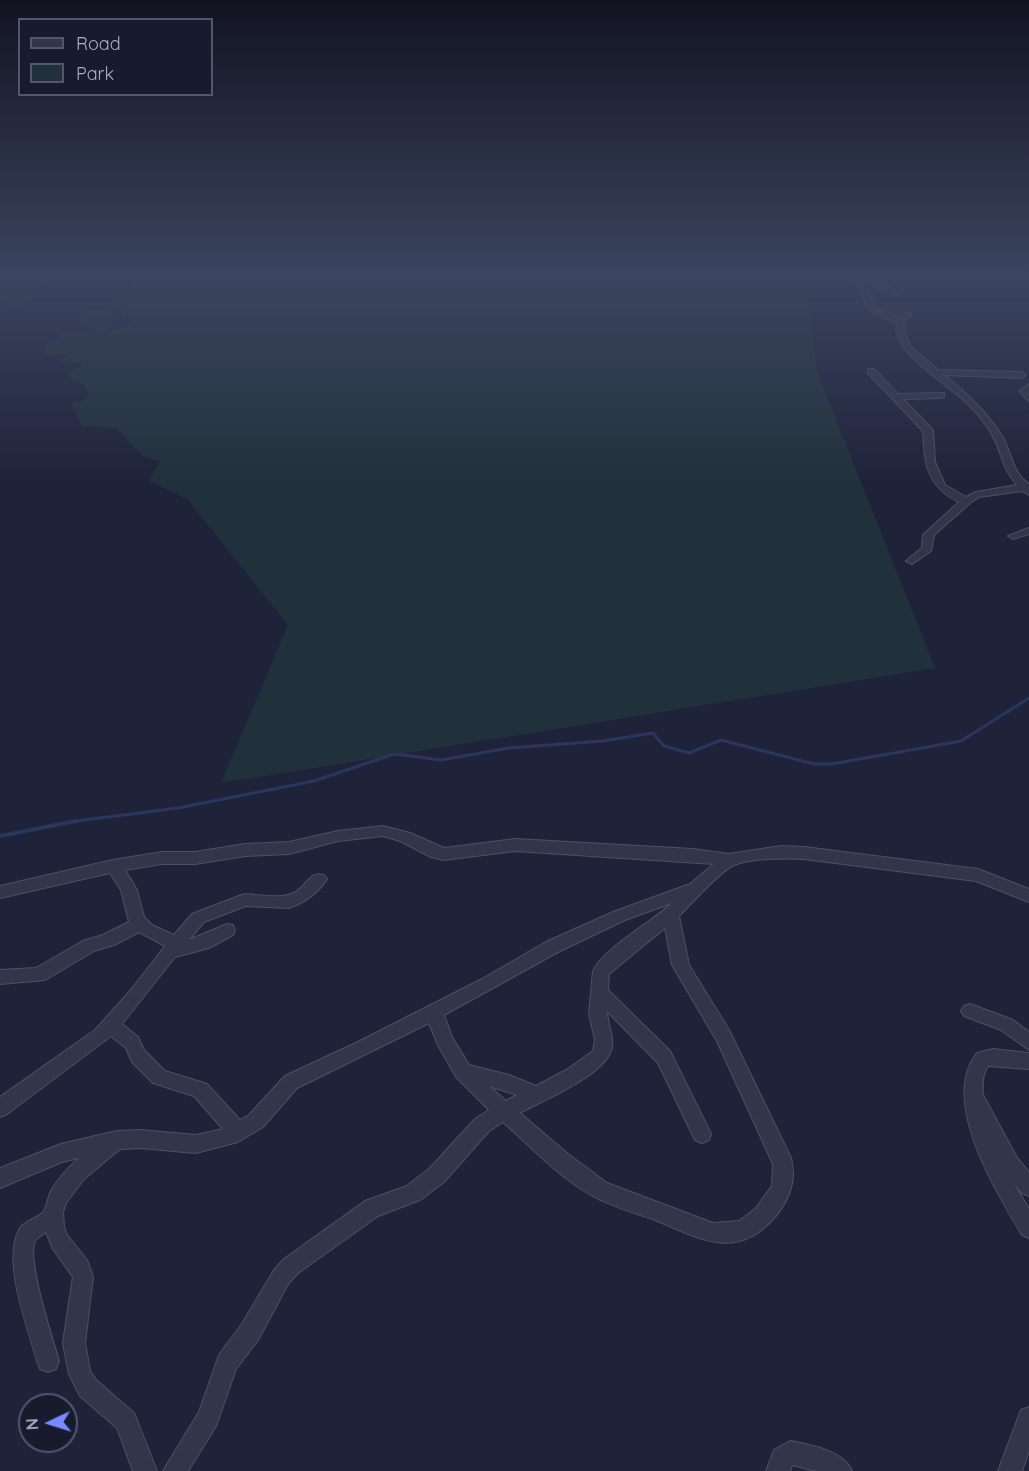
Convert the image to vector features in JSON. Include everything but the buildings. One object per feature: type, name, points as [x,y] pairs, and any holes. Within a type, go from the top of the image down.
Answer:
[{"type":"street","points":[[907,347],[970,401],[984,417],[999,439],[1010,470],[1027,489]]},
{"type":"street","points":[[871,370],[928,430],[930,462],[941,486],[949,493],[966,501]]},
{"type":"street","points":[[936,372],[1022,375]]},
{"type":"street","points":[[1029,387],[1023,391],[1029,398]]},
{"type":"street","points":[[897,397],[941,395]]},
{"type":"street","points":[[912,561],[927,549],[927,537],[930,533],[966,501],[976,495],[995,490],[1027,489]]},
{"type":"street","points":[[1013,536],[1029,531]]},
{"type":"street","points":[[0,892],[113,866],[162,858],[195,858],[245,850],[289,848],[338,836],[383,831],[405,837],[436,853],[444,854],[514,845],[693,855],[729,860],[782,852],[804,853],[978,875],[1029,896]]},
{"type":"street","points":[[175,1471],[208,1418],[227,1364],[250,1332],[281,1278],[291,1266],[372,1208],[413,1193],[437,1175],[482,1125],[504,1110],[574,1075],[598,1057],[603,1050],[604,1040],[598,1014],[601,994],[599,976],[605,966],[671,914],[696,888],[729,860]]},
{"type":"street","points":[[113,866],[128,885],[133,914],[140,924],[169,939],[172,949]]},
{"type":"street","points":[[0,1108],[94,1041],[111,1025],[198,918],[245,900],[289,902],[303,895],[319,879]]},
{"type":"street","points":[[0,1178],[61,1153],[117,1140],[140,1139],[196,1144],[218,1140],[238,1132],[256,1121],[291,1082],[366,1047],[488,984],[552,947],[619,916],[696,888]]},
{"type":"street","points":[[434,1011],[444,1040],[462,1071],[561,1161],[601,1190],[713,1233],[730,1235],[740,1232],[765,1213],[782,1186],[784,1169],[744,1079],[707,1007],[684,973],[676,954],[671,914]]},
{"type":"street","points":[[0,977],[39,975],[89,946],[108,940],[140,924]]},
{"type":"street","points":[[172,949],[203,943],[227,930]]},
{"type":"street","points":[[601,994],[664,1057],[702,1134]]},
{"type":"street","points":[[970,1011],[1007,1025],[1029,1042]]},
{"type":"street","points":[[111,1025],[132,1043],[138,1056],[159,1077],[200,1090],[238,1132]]},
{"type":"street","points":[[1029,1061],[993,1057],[982,1059],[975,1071],[973,1089],[977,1126],[984,1145],[1006,1190],[1029,1228]]},
{"type":"street","points":[[462,1071],[535,1094]]},
{"type":"street","points":[[973,1089],[1010,1165],[1029,1186]]},
{"type":"street","points":[[117,1140],[74,1176],[59,1195],[52,1218],[54,1231],[81,1269],[83,1277],[74,1343],[80,1374],[88,1388],[126,1421],[145,1471]]},
{"type":"street","points":[[48,1361],[26,1279],[24,1241],[30,1232],[52,1218]]},
{"type":"street","points":[[1010,1471],[1029,1418]]},
{"type":"street","points":[[778,1471],[782,1458],[790,1453],[814,1457],[840,1471]]},
{"type":"green space","points":[[46,347],[814,347],[817,372],[935,668],[221,783],[288,625],[187,499],[149,481],[160,461],[143,456],[116,428],[82,426],[71,403],[86,400],[88,393],[82,383],[74,382],[67,371],[80,367],[83,363],[61,361],[67,354],[43,354]]},
{"type":"waterway","points":[[68,822],[178,808],[314,781],[394,754],[441,760],[509,748],[602,741],[653,733],[664,746],[689,753],[721,740],[814,764],[832,764],[961,741],[1029,698]]},
{"type":"waterway","points":[[0,836],[76,821]]}]
